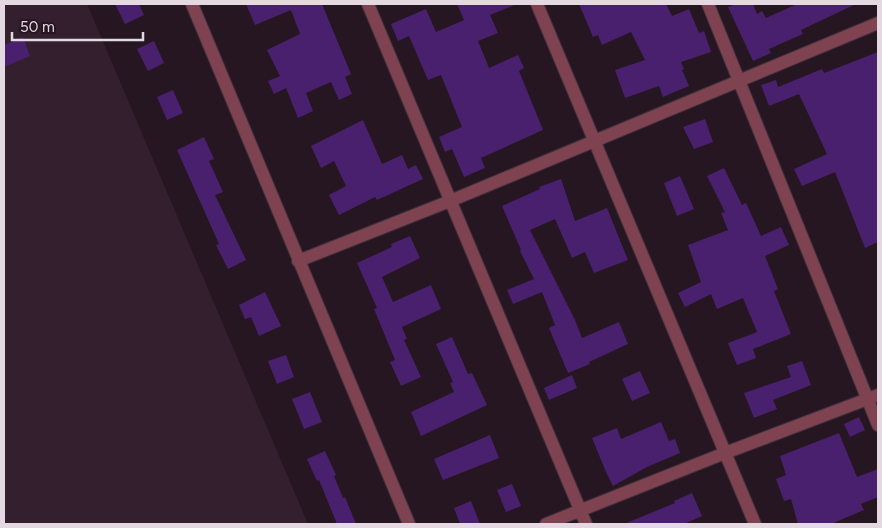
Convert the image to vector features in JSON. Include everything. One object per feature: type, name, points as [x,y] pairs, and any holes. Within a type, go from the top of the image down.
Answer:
[{"type":"street","points":[[192,4],[409,524]]},
{"type":"street","points":[[368,4],[586,524]]},
{"type":"street","points":[[537,4],[754,524]]},
{"type":"street","points":[[708,4],[738,81],[873,397],[878,424]]},
{"type":"street","points":[[298,261],[450,201],[878,23]]},
{"type":"street","points":[[546,524],[725,452],[873,397]]},
{"type":"shaded area","points":[[4,4],[87,4],[308,524],[4,524]]},
{"type":"building","points":[[115,4],[139,4],[144,15],[125,24]]},
{"type":"building","points":[[246,4],[322,4],[351,74],[345,77],[352,94],[339,100],[331,82],[306,93],[313,111],[298,118],[286,88],[274,94],[268,81],[280,76],[267,50],[300,34],[291,10],[255,25]]},
{"type":"building","points":[[457,4],[517,4],[490,15],[498,33],[478,41],[489,68],[518,55],[524,68],[519,71],[543,130],[481,158],[485,168],[464,177],[452,149],[445,152],[439,137],[462,127],[441,75],[428,80],[409,36],[398,41],[391,24],[426,9],[436,32],[464,20]]},
{"type":"building","points":[[579,4],[666,4],[672,16],[689,9],[699,33],[704,31],[711,52],[681,62],[684,69],[682,70],[689,86],[663,97],[659,86],[625,98],[615,70],[645,60],[631,32],[602,45],[598,35],[593,37]]},
{"type":"building","points":[[736,4],[753,4],[757,14],[762,11],[766,18],[797,4],[856,4],[801,30],[803,34],[769,49],[771,53],[753,61],[728,7]]},
{"type":"building","points":[[23,37],[30,56],[4,67],[4,45]]},
{"type":"building","points":[[154,41],[164,63],[148,71],[137,49]]},
{"type":"building","points":[[878,52],[878,242],[865,248],[835,172],[802,186],[794,169],[827,154],[799,94],[769,106],[761,85],[776,80],[778,87],[822,69],[824,73]]},
{"type":"building","points":[[173,90],[183,113],[167,120],[157,97]]},
{"type":"building","points":[[705,119],[713,142],[694,149],[683,127]]},
{"type":"building","points":[[363,120],[382,164],[402,155],[408,169],[416,165],[423,179],[377,200],[375,197],[339,215],[329,195],[346,186],[334,161],[321,168],[311,146]]},
{"type":"building","points":[[204,137],[214,159],[209,161],[223,192],[215,195],[246,260],[228,269],[216,245],[219,244],[177,150]]},
{"type":"building","points":[[724,168],[742,205],[746,203],[761,236],[781,227],[789,245],[765,256],[778,289],[774,291],[791,334],[753,349],[756,358],[737,365],[728,343],[757,332],[743,298],[717,309],[711,294],[685,307],[678,293],[701,282],[688,245],[728,230],[721,213],[725,212],[707,176]]},
{"type":"building","points":[[680,176],[694,209],[677,216],[664,183]]},
{"type":"building","points":[[561,179],[575,221],[607,208],[628,260],[594,273],[585,252],[572,258],[555,219],[530,230],[575,320],[582,338],[619,322],[628,344],[568,373],[549,328],[555,325],[542,292],[513,304],[507,290],[534,279],[520,251],[502,206],[540,189],[539,187]]},
{"type":"building","points":[[410,236],[420,258],[382,277],[393,302],[431,285],[441,309],[402,327],[407,339],[404,340],[421,377],[401,386],[390,362],[395,360],[374,309],[377,308],[357,263],[392,247],[391,244]]},
{"type":"building","points":[[265,292],[281,326],[259,336],[251,317],[245,319],[239,305]]},
{"type":"building","points":[[452,337],[468,374],[472,373],[487,405],[421,436],[411,412],[454,392],[450,383],[453,382],[436,344]]},
{"type":"building","points":[[286,355],[294,377],[277,384],[268,361]]},
{"type":"building","points":[[802,361],[811,385],[773,400],[777,409],[754,418],[744,393],[791,377],[787,366]]},
{"type":"building","points":[[640,371],[650,393],[632,401],[622,379]]},
{"type":"building","points":[[572,375],[577,388],[549,400],[544,388]]},
{"type":"building","points":[[310,392],[322,422],[304,429],[292,399]]},
{"type":"building","points":[[859,417],[865,430],[850,437],[844,424]]},
{"type":"building","points":[[661,422],[669,441],[675,439],[680,453],[647,467],[613,486],[592,438],[617,428],[621,439]]},
{"type":"building","points":[[839,433],[857,477],[878,469],[878,497],[861,504],[864,510],[831,524],[798,524],[791,499],[784,501],[776,479],[786,475],[780,456]]},
{"type":"building","points":[[490,435],[499,458],[443,480],[434,459]]},
{"type":"building","points":[[325,451],[336,475],[334,476],[343,498],[345,497],[356,524],[337,524],[319,480],[317,481],[307,459]]},
{"type":"building","points":[[512,484],[521,506],[506,512],[497,490]]},
{"type":"building","points":[[692,493],[702,516],[684,524],[624,524],[675,503],[674,501]]},
{"type":"building","points":[[471,501],[480,524],[460,524],[454,508]]}]
